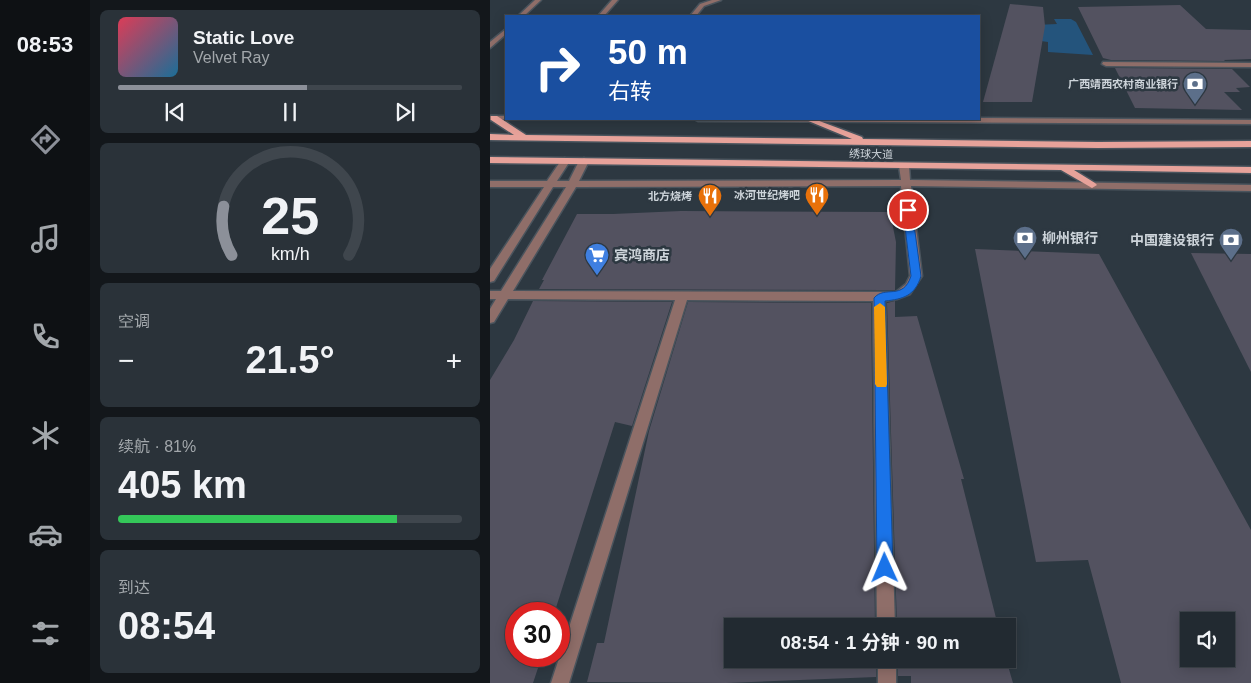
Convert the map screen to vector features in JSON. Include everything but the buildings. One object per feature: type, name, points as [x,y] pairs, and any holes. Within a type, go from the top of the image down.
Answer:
[{"type":"main road","points":[[492,118],[525,138]]},
{"type":"main road","points":[[810,120],[866,142]]},
{"type":"main road","name":"绣球大道","points":[[490,138],[1251,144]]},
{"type":"main road","name":"绣球大道","points":[[490,160],[1251,170]]},
{"type":"main road","points":[[1062,167],[1092,185]]},
{"type":"street","points":[[522,15],[538,0]]},
{"type":"street","points":[[602,15],[615,0]]},
{"type":"street","points":[[694,15],[702,5],[718,0]]},
{"type":"street","points":[[490,46],[505,32]]},
{"type":"street","points":[[1106,64],[1251,65]]},
{"type":"street","points":[[492,118],[505,118]]},
{"type":"street","points":[[810,120],[1251,122]]},
{"type":"street","points":[[490,278],[565,161]]},
{"type":"street","points":[[490,319],[572,185],[584,161]]},
{"type":"street","points":[[490,296],[879,298],[900,295],[909,290],[916,276],[904,166]]},
{"type":"street","points":[[490,184],[905,183],[1251,188]]},
{"type":"street","points":[[560,683],[682,298]]},
{"type":"street","points":[[879,298],[886,618]]},
{"type":"street","points":[[887,668],[888,683]]},
{"type":"shaded area","points":[[1054,19],[1071,19],[1076,22],[1093,55],[1048,52],[1048,42],[1041,41],[1035,25],[1057,24]]},
{"type":"slow traffic","points":[[880,307],[881,384]]},
{"type":"place","name":"广西靖西农村商业银行","points":[[1195,105]]},
{"type":"place","name":"冰河世纪烤吧","points":[[817,216]]},
{"type":"place","name":"北方烧烤","points":[[710,217]]},
{"type":"place","name":"柳州银行","points":[[1025,259]]},
{"type":"place","name":"中国建设银行","points":[[1231,261]]},
{"type":"place","name":"宾鸿商店","points":[[597,276]]},
{"type":"route","points":[[885,568],[879,298],[900,295],[909,290],[916,276],[908,210]]}]
